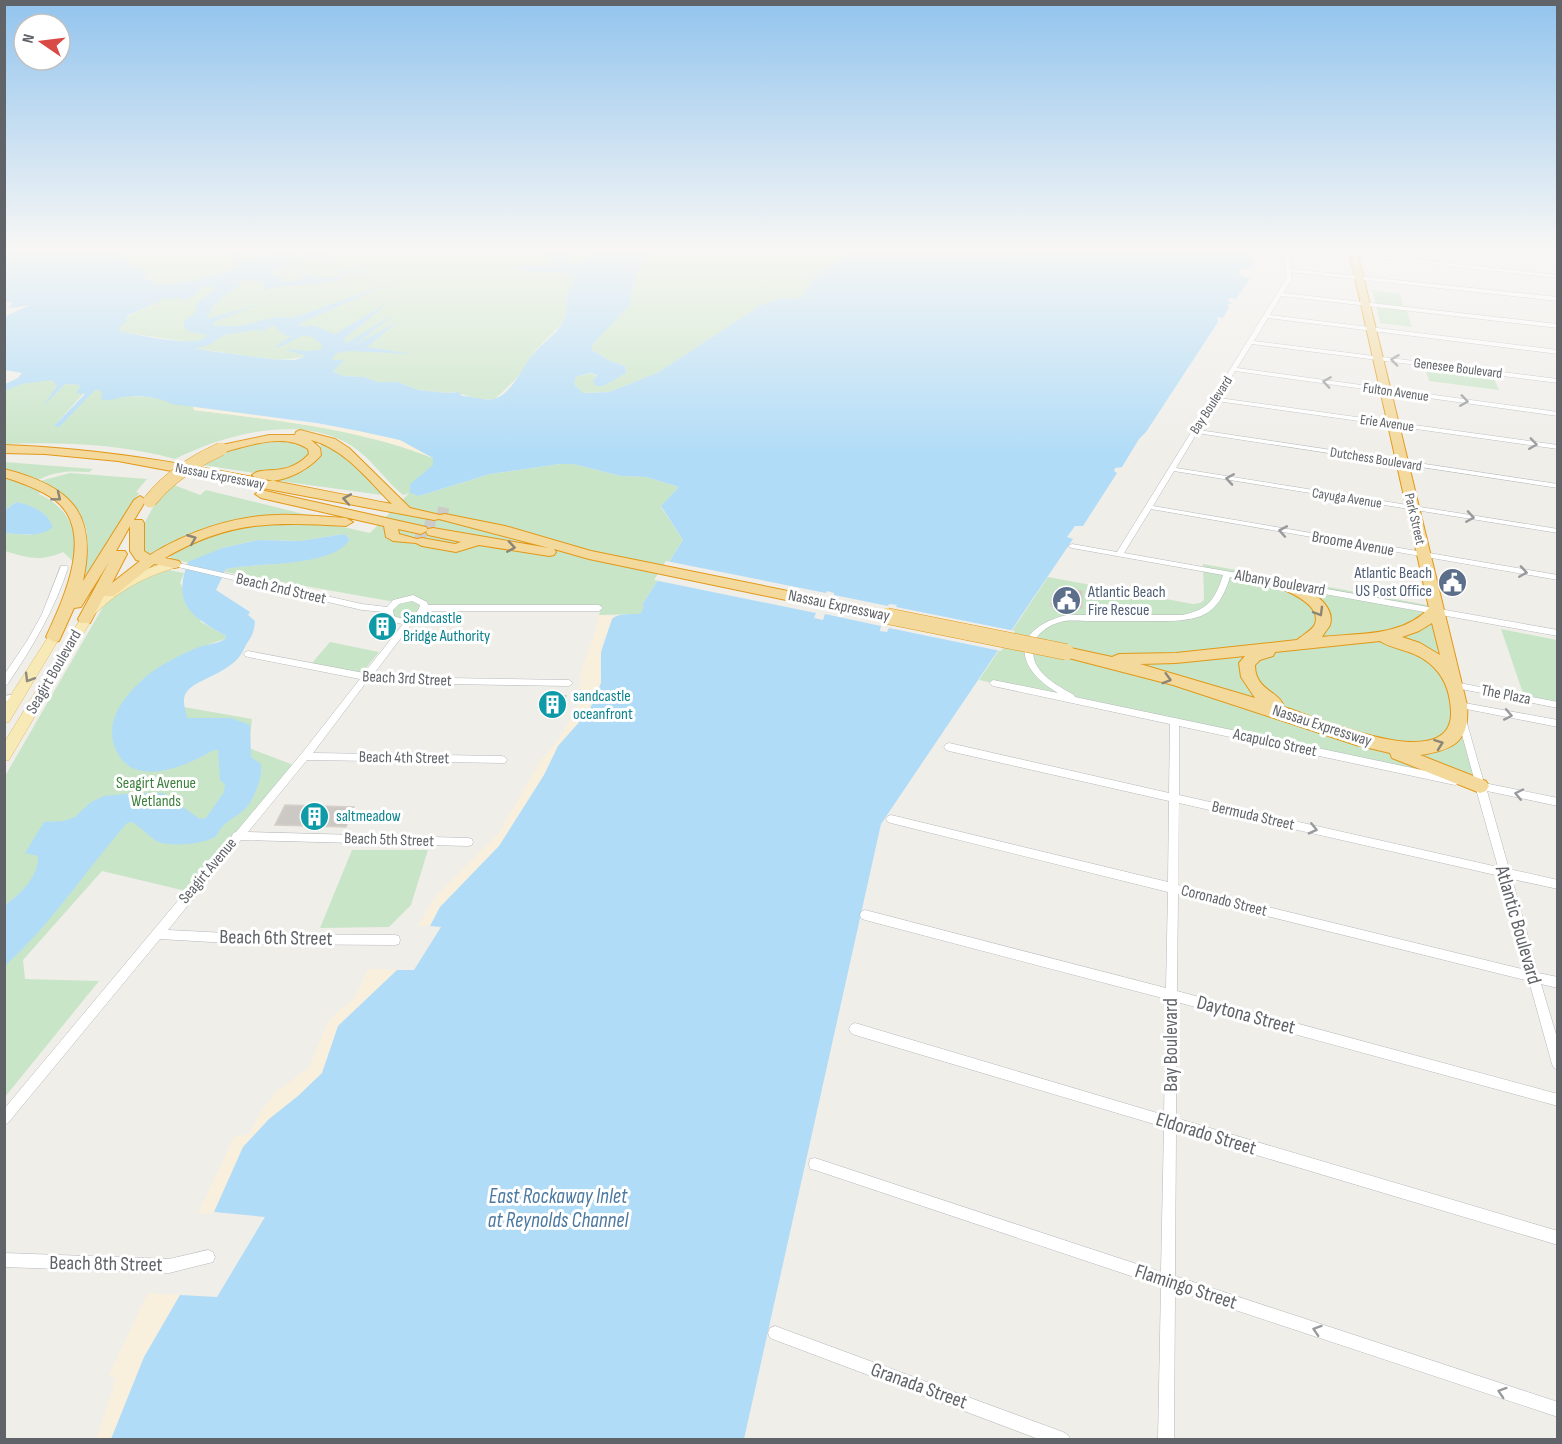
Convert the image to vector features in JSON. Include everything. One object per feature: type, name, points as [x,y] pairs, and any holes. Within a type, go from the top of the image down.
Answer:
[{"type":"highway","name":"Park Street","points":[[1368,318],[1459,706]]},
{"type":"highway","points":[[54,637],[145,501],[177,472],[197,459],[216,448],[255,435],[281,433],[317,437],[331,442],[345,451],[405,510],[409,519],[431,525]]},
{"type":"highway","points":[[45,450],[119,453],[261,476],[275,476],[302,469],[315,455],[310,444],[284,438],[244,442],[216,448]]},
{"type":"highway","name":"Nassau Expressway","points":[[4,449],[45,450],[118,457],[405,510]]},
{"type":"highway","name":"Nassau Expressway","points":[[4,456],[66,459],[121,466],[234,488],[390,523]]},
{"type":"highway","points":[[4,473],[35,483],[52,492],[66,505],[76,519],[81,534],[83,550],[80,570],[73,596],[54,637]]},
{"type":"highway","points":[[85,619],[137,523],[145,501]]},
{"type":"highway","points":[[405,510],[427,503],[485,514],[490,527]]},
{"type":"highway","points":[[109,593],[150,560],[202,535],[248,522],[291,518],[390,523],[393,537],[431,525]]},
{"type":"highway","points":[[137,523],[137,551],[141,557],[180,566]]},
{"type":"highway","name":"Nassau Expressway","points":[[431,525],[490,527],[610,560],[1090,657],[1302,718],[1378,744],[1413,749],[1444,744],[1460,726],[1459,706]]},
{"type":"highway","name":"Nassau Expressway","points":[[431,525],[478,541],[589,555]]},
{"type":"highway","points":[[1281,583],[1299,591],[1310,600],[1324,620],[1318,633],[1296,645]]},
{"type":"highway","name":"Nassau Expressway","points":[[1090,657],[1156,659],[1275,649],[1359,638],[1415,629],[1436,610]]},
{"type":"highway","points":[[1359,638],[1385,638],[1420,648],[1444,667],[1454,685]]},
{"type":"highway","points":[[1275,649],[1255,656],[1247,663],[1246,671],[1250,682],[1260,694],[1277,706],[1302,718]]},
{"type":"highway","points":[[1378,744],[1479,786]]},
{"type":"main road","name":"Seagirt Boulevard","points":[[4,756],[85,619],[109,593],[134,578],[180,566]]},
{"type":"main road","name":"Seagirt Boulevard","points":[[4,718],[11,698],[54,637]]},
{"type":"street","name":"Bay Boulevard","points":[[1119,555],[1266,318]]},
{"type":"street","points":[[1286,318],[1557,352]]},
{"type":"street","points":[[1493,318],[1557,326]]},
{"type":"street","name":"Genesee Boulevard","points":[[1251,342],[1557,381]]},
{"type":"street","name":"Fulton Avenue","points":[[1234,369],[1557,414]]},
{"type":"street","name":"Erie Avenue","points":[[1216,399],[1557,447]]},
{"type":"street","name":"Dutchess Boulevard","points":[[1195,431],[1557,486]]},
{"type":"street","name":"Cayuga Avenue","points":[[1172,469],[1557,531]]},
{"type":"street","name":"Broome Avenue","points":[[1149,507],[1557,578]]},
{"type":"street","name":"Albany Boulevard","points":[[1072,546],[1557,633]]},
{"type":"street","name":"Beach 2nd Street","points":[[180,566],[362,607],[389,609]]},
{"type":"street","points":[[4,683],[44,620],[64,568]]},
{"type":"street","points":[[1084,702],[1059,690],[1040,676],[1031,662],[1029,642],[1034,632],[1049,622],[1067,618],[1182,618],[1197,615],[1211,607],[1220,598],[1227,574]]},
{"type":"street","name":"Beach 2nd Street","points":[[410,621],[393,619],[388,613],[389,609],[396,602],[408,598],[419,599],[424,604],[424,608],[599,608]]},
{"type":"street","points":[[410,621],[419,616],[424,608]]},
{"type":"street","name":"Seagirt Avenue","points":[[4,1119],[305,756],[410,621]]},
{"type":"street","name":"Beach 3rd Street","points":[[248,654],[366,678],[568,683]]},
{"type":"street","name":"Acapulco Street","points":[[993,683],[1557,802]]},
{"type":"street","name":"The Plaza","points":[[1454,685],[1557,705]]},
{"type":"street","name":"The Plaza","points":[[1459,706],[1557,724]]},
{"type":"street","name":"Park Street","points":[[1459,706],[1479,786]]},
{"type":"street","name":"Bay Boulevard","points":[[1166,1440],[1175,722]]},
{"type":"street","name":"Bermuda Street","points":[[949,747],[1557,885]]},
{"type":"street","name":"Beach 4th Street","points":[[305,756],[502,760]]},
{"type":"street","name":"Atlantic Boulevard","points":[[1479,786],[1557,1064]]},
{"type":"street","name":"Coronado Street","points":[[891,819],[1557,983]]},
{"type":"street","name":"Beach 5th Street","points":[[237,836],[468,842]]},
{"type":"street","name":"Daytona Street","points":[[865,915],[1171,994],[1557,1100]]},
{"type":"street","name":"Beach 6th Street","points":[[156,934],[246,939],[395,940]]},
{"type":"street","name":"Eldorado Street","points":[[855,1029],[1557,1238]]},
{"type":"street","name":"Flamingo Street","points":[[815,1164],[1557,1410]]},
{"type":"street","name":"Beach 8th Street","points":[[4,1260],[169,1266],[208,1257]]},
{"type":"street","name":"Granada Street","points":[[775,1333],[1063,1440]]},
{"type":"green space","points":[[126,318],[565,318],[535,351],[519,376],[495,399],[478,399],[454,392],[418,390],[398,382],[378,382],[364,377],[342,376],[307,356],[281,359],[193,349],[195,343],[121,332],[119,327]]},
{"type":"green space","points":[[617,318],[741,318],[657,373],[609,392],[582,393],[574,384],[576,377],[593,374],[604,386],[626,373],[625,366],[610,361],[592,350],[592,344]]},
{"type":"green space","points":[[1379,318],[1409,318],[1412,327],[1380,323]]},
{"type":"green space","points":[[1425,369],[1493,377],[1499,390],[1429,381]]},
{"type":"green space","points":[[45,379],[52,380],[57,386],[46,402],[65,384],[82,385],[77,393],[84,393],[54,426],[96,389],[118,395],[161,399],[193,406],[194,410],[315,426],[375,439],[433,458],[433,466],[427,472],[419,496],[490,474],[560,464],[573,464],[621,476],[646,477],[679,487],[661,507],[683,540],[642,605],[645,607],[640,614],[599,615],[600,610],[424,608],[408,621],[390,617],[395,602],[225,572],[226,569],[292,562],[328,554],[341,548],[350,539],[344,534],[300,541],[258,540],[222,548],[191,563],[170,559],[171,555],[204,539],[259,525],[315,523],[370,533],[409,493],[403,495],[360,452],[340,439],[317,432],[293,429],[268,430],[218,441],[175,459],[133,450],[90,445],[5,444],[4,391],[21,384]]},
{"type":"green space","points":[[280,440],[301,442],[310,447],[312,454],[294,470],[261,474],[196,464],[237,448]]},
{"type":"green space","points":[[324,441],[330,443],[389,496],[258,478],[294,475],[310,467],[322,453],[320,443]]},
{"type":"green space","points":[[5,462],[93,469],[89,472],[57,473],[38,480],[5,469]]},
{"type":"green space","points":[[70,473],[147,479],[136,492],[139,493],[87,578],[87,538],[82,517],[69,502],[40,481]]},
{"type":"green space","points":[[5,477],[41,491],[39,494],[58,506],[64,513],[73,530],[75,563],[63,552],[34,558],[5,551],[5,533],[31,535],[33,507],[16,502],[5,510]]},
{"type":"green space","points":[[174,485],[200,495],[206,490],[312,516],[291,514],[245,522],[151,557],[144,555],[142,528],[162,491]]},
{"type":"green space","points":[[1203,564],[1433,606],[1480,786],[979,680],[1048,577],[1193,604],[1204,600]]},
{"type":"green space","name":"Seagirt Avenue Wetlands","points":[[168,570],[184,573],[180,583],[201,622],[226,636],[225,639],[201,647],[141,681],[127,697],[252,719],[249,748],[296,766],[190,892],[102,871],[23,960],[25,979],[99,981],[5,1097],[5,776],[103,607],[125,586]]},
{"type":"green space","points":[[1501,629],[1557,640],[1557,702],[1524,696]]},
{"type":"green space","points":[[330,642],[379,652],[362,673],[312,663]]},
{"type":"green space","points":[[352,850],[428,850],[411,905],[389,927],[320,928]]},
{"type":"sand","points":[[193,406],[359,431],[400,440],[433,458],[346,432],[194,410]]},
{"type":"sand","points":[[599,615],[614,616],[602,645],[601,683],[589,711],[558,746],[544,775],[499,846],[440,907],[430,926],[418,926],[437,895],[499,833],[541,760],[556,743],[588,690],[578,689],[582,678],[579,677]]},
{"type":"sand","points":[[368,969],[397,970],[338,1026],[322,1073],[243,1147],[214,1212],[198,1214],[234,1137],[249,1134],[262,1110],[277,1091],[309,1068],[326,1026],[337,1012],[354,999]]},
{"type":"sand","points":[[148,1293],[180,1295],[144,1357],[111,1439],[96,1440],[116,1379],[109,1375]]},
{"type":"water","name":"East Rockaway Inlet at Reynolds Channel","points":[[4,318],[127,318],[126,322],[119,327],[121,332],[154,338],[193,341],[207,335],[188,331],[184,326],[184,321],[188,318],[224,318],[212,326],[240,326],[270,318],[312,318],[299,324],[300,326],[315,326],[335,334],[361,318],[369,318],[345,338],[345,344],[388,318],[355,345],[399,321],[367,347],[413,354],[349,351],[337,353],[331,360],[344,360],[333,371],[342,376],[364,377],[378,382],[398,382],[418,390],[459,392],[462,396],[494,399],[507,391],[531,357],[559,328],[564,318],[617,318],[592,345],[592,350],[610,361],[625,366],[626,373],[604,386],[595,386],[593,380],[597,376],[593,373],[576,377],[574,384],[583,393],[609,392],[657,373],[741,318],[1217,318],[1218,322],[1146,432],[1139,439],[1122,467],[1115,468],[1114,471],[1117,473],[1083,526],[1075,526],[1067,537],[1073,539],[881,824],[744,1439],[111,1439],[144,1357],[180,1295],[217,1297],[265,1217],[214,1212],[243,1147],[269,1119],[322,1073],[338,1026],[397,970],[414,970],[441,927],[430,926],[440,907],[499,846],[544,775],[558,746],[589,711],[601,683],[601,652],[612,619],[621,615],[640,614],[644,607],[642,605],[683,540],[661,506],[679,487],[646,477],[621,476],[573,464],[560,464],[490,474],[419,496],[410,493],[410,484],[433,465],[433,458],[400,440],[317,423],[172,404],[149,397],[130,396],[104,400],[101,399],[102,392],[96,389],[59,427],[54,426],[85,394],[76,393],[81,385],[65,384],[43,406],[57,386],[52,380],[21,384],[5,391],[5,384],[18,378],[22,373],[5,370]],"holes":[[[274,325],[284,335],[292,336],[273,348],[303,335],[312,337],[322,345],[322,349],[309,351],[283,349],[306,356],[295,360],[195,349],[211,344],[224,335],[262,329],[257,334]]]},
{"type":"water","points":[[16,502],[38,510],[47,517],[53,527],[36,534],[5,533],[5,510]]},
{"type":"water","points":[[344,534],[350,539],[341,548],[328,555],[293,562],[226,569],[216,590],[250,612],[248,615],[255,621],[254,631],[237,659],[230,666],[189,690],[185,695],[184,704],[187,718],[231,718],[250,725],[251,757],[261,764],[261,775],[247,807],[225,824],[215,837],[195,843],[162,843],[132,822],[127,823],[38,932],[5,966],[4,906],[17,896],[36,871],[38,856],[25,853],[44,822],[64,821],[75,817],[91,802],[104,796],[163,793],[200,819],[206,818],[224,792],[225,784],[220,780],[218,750],[166,770],[145,771],[132,768],[123,761],[118,754],[112,734],[120,706],[146,677],[160,666],[183,654],[225,639],[226,636],[203,622],[188,608],[182,589],[188,562],[222,548],[258,540],[300,541]]},
{"type":"pier","points":[[666,561],[826,593],[827,591],[834,595],[888,606],[889,604],[897,605],[896,607],[1015,631],[1001,651],[889,628],[887,632],[880,631],[881,626],[825,614],[823,620],[814,618],[816,613],[654,580]]},
{"type":"building","name":"Atlantic Beach Fire Rescue","points":[[1065,588],[1082,591],[1082,608],[1051,606],[1052,596],[1056,597],[1057,589],[1065,590]]},
{"type":"building","name":"sandcastle oceanfront","points":[[548,694],[566,696],[559,713],[541,712]]},
{"type":"building","name":"saltmeadow","points":[[285,805],[354,807],[346,827],[275,825]]},
{"type":"tunnel","points":[[437,513],[448,515]]},
{"type":"tunnel","points":[[424,526],[435,528]]},
{"type":"tunnel","points":[[415,536],[426,538]]},
{"type":"place","name":"Atlantic Beach US Post Office","points":[[1453,582]]},
{"type":"place","name":"Atlantic Beach Fire Rescue","points":[[1067,601]]},
{"type":"place","name":"Sandcastle Bridge Authority","points":[[382,627]]},
{"type":"place","name":"sandcastle oceanfront","points":[[552,705]]},
{"type":"place","name":"saltmeadow","points":[[315,816]]}]
